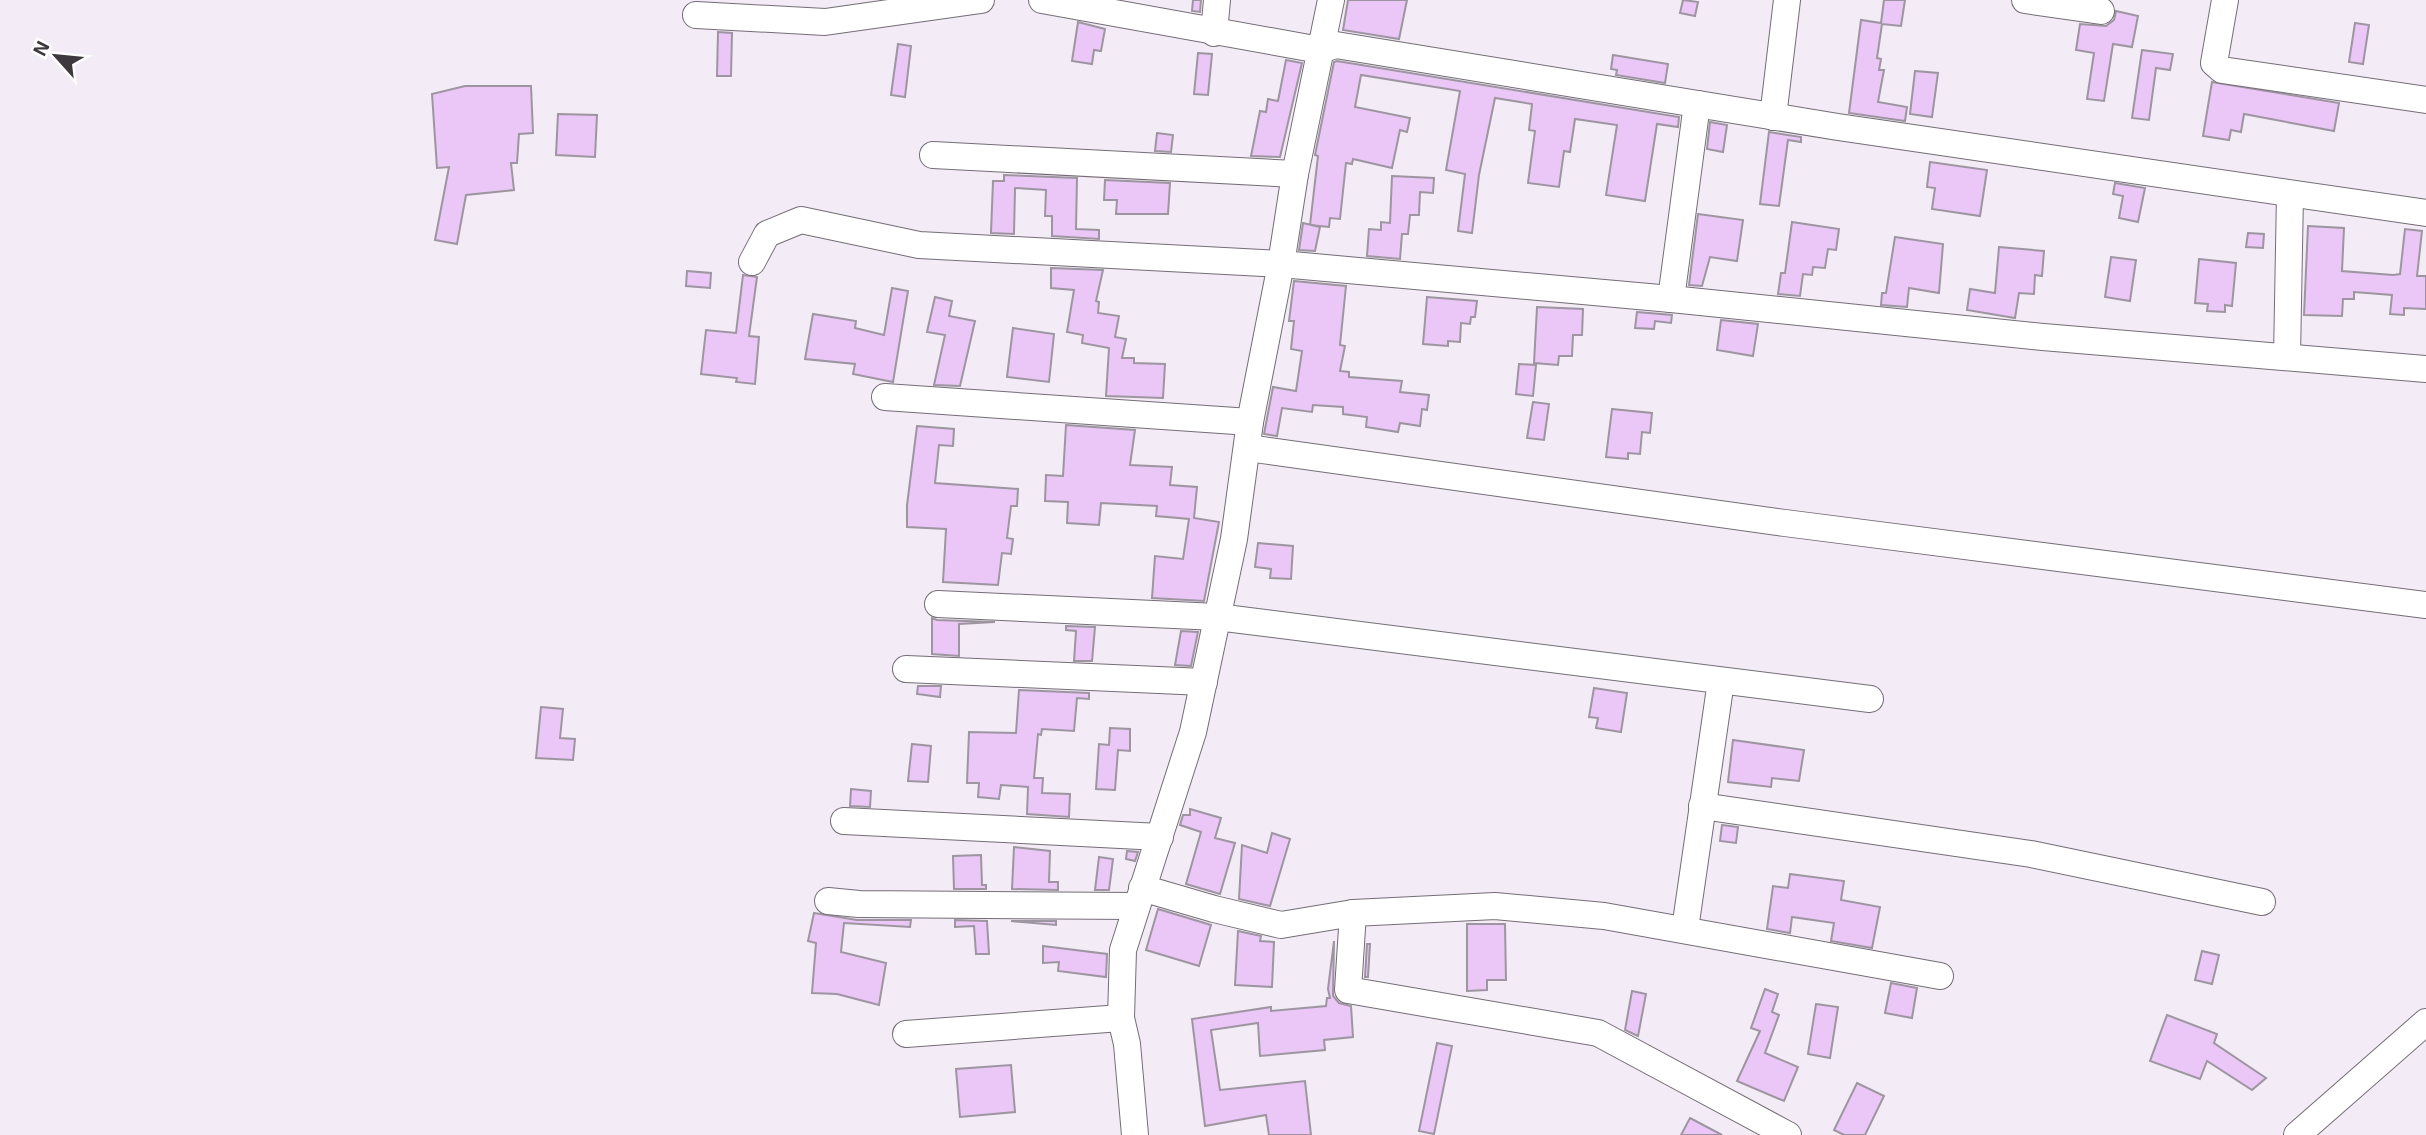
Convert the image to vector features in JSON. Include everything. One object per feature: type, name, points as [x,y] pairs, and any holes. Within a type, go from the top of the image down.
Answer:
[{"type":"street","points":[[696,15],[825,22],[981,0]]},
{"type":"street","points":[[1042,0],[1320,50],[1336,45],[1773,117],[2426,213]]},
{"type":"street","points":[[1214,33],[1217,0]]},
{"type":"street","points":[[1135,1135],[1127,1044],[1121,1018],[1124,950],[1193,732],[1234,539],[1250,422],[1281,264],[1295,174],[1331,0]]},
{"type":"street","points":[[1773,117],[1787,0]]},
{"type":"street","points":[[2025,0],[2101,11]]},
{"type":"street","points":[[2225,0],[2214,63],[2217,68],[2426,100]]},
{"type":"street","points":[[1671,299],[1697,104]]},
{"type":"street","points":[[933,155],[1295,174]]},
{"type":"street","points":[[2287,357],[2290,194]]},
{"type":"street","points":[[752,262],[767,234],[801,219],[919,245],[1281,264],[1671,299],[2043,337],[2426,369]]},
{"type":"street","points":[[885,397],[1250,422]]},
{"type":"street","points":[[1248,448],[1785,523],[2426,605]]},
{"type":"street","points":[[938,604],[1217,617],[1870,699]]},
{"type":"street","points":[[906,669],[1204,681]]},
{"type":"street","points":[[1685,929],[1721,681]]},
{"type":"street","points":[[1702,806],[2031,854],[2262,902]]},
{"type":"street","points":[[844,821],[1160,838]]},
{"type":"street","points":[[828,901],[859,904],[1139,897],[1214,909],[1281,925],[1353,913],[1495,906],[1604,916],[1940,976]]},
{"type":"street","points":[[1353,913],[1348,990],[1598,1033],[1788,1135]]},
{"type":"street","points":[[906,1034],[1121,1018]]},
{"type":"street","points":[[2297,1135],[2426,1022]]},
{"type":"building","points":[[1193,0],[1201,0],[1200,12],[1192,11]]},
{"type":"building","points":[[1348,0],[1407,0],[1399,39],[1343,30]]},
{"type":"building","points":[[1683,0],[1698,2],[1695,16],[1680,13]]},
{"type":"building","points":[[1884,0],[1905,0],[1901,26],[1882,24],[1877,58],[1881,59],[1879,70],[1884,70],[1878,102],[1907,107],[1905,121],[1849,113],[1861,20],[1881,23]]},
{"type":"building","points":[[2116,11],[2138,16],[2132,47],[2113,44],[2104,101],[2087,99],[2094,53],[2076,50],[2080,24],[2106,26],[2114,20]]},
{"type":"building","points":[[1078,22],[1105,29],[1101,51],[1094,50],[1092,64],[1072,61]]},
{"type":"building","points":[[2355,23],[2369,25],[2363,64],[2349,62]]},
{"type":"building","points":[[718,32],[732,33],[731,76],[717,76]]},
{"type":"building","points":[[898,44],[911,46],[905,97],[891,95]]},
{"type":"building","points":[[2142,50],[2173,54],[2170,70],[2156,68],[2149,120],[2132,118]]},
{"type":"building","points":[[1198,53],[1212,54],[1208,95],[1194,94]]},
{"type":"building","points":[[1613,55],[1668,64],[1665,83],[1616,75],[1617,70],[1611,69]]},
{"type":"building","points":[[1286,60],[1302,63],[1280,157],[1251,156],[1260,111],[1266,112],[1268,99],[1278,101]]},
{"type":"building","points":[[1334,62],[1679,117],[1678,127],[1657,124],[1645,201],[1606,195],[1617,125],[1575,119],[1570,152],[1564,151],[1559,187],[1528,183],[1535,131],[1529,130],[1532,104],[1495,98],[1479,175],[1472,233],[1458,231],[1465,174],[1446,170],[1460,91],[1361,75],[1355,107],[1410,118],[1407,132],[1400,130],[1392,168],[1353,159],[1352,164],[1346,163],[1340,219],[1330,218],[1329,227],[1310,225],[1318,156],[1315,155]]},
{"type":"building","points":[[1915,71],[1938,73],[1932,117],[1910,114]]},
{"type":"building","points":[[2212,82],[2339,103],[2334,131],[2244,114],[2241,132],[2231,130],[2229,140],[2203,136]]},
{"type":"building","points":[[465,86],[531,86],[533,133],[519,134],[517,163],[511,163],[514,190],[466,195],[457,244],[435,240],[449,167],[437,168],[432,94]]},
{"type":"building","points":[[558,114],[597,115],[595,157],[556,155]]},
{"type":"building","points":[[1710,122],[1727,125],[1723,152],[1707,149]]},
{"type":"building","points":[[1769,132],[1801,137],[1801,142],[1788,140],[1779,206],[1760,204]]},
{"type":"building","points":[[1157,133],[1173,135],[1171,152],[1155,151]]},
{"type":"building","points":[[1930,162],[1987,170],[1980,216],[1932,209],[1935,188],[1927,187]]},
{"type":"building","points":[[1004,175],[1077,178],[1076,229],[1099,230],[1099,239],[1052,236],[1052,216],[1045,216],[1046,190],[1015,188],[1014,234],[991,233],[993,181],[1004,181]]},
{"type":"building","points":[[1392,176],[1434,178],[1433,193],[1420,192],[1419,215],[1410,215],[1408,234],[1402,234],[1400,259],[1367,256],[1369,229],[1381,230],[1381,222],[1390,223]]},
{"type":"building","points":[[1105,180],[1170,183],[1168,214],[1116,214],[1117,200],[1104,200]]},
{"type":"building","points":[[2115,183],[2145,188],[2138,222],[2119,218],[2123,196],[2113,194]]},
{"type":"building","points":[[1698,214],[1743,220],[1737,261],[1710,257],[1702,286],[1689,285]]},
{"type":"building","points":[[1792,222],[1839,229],[1836,250],[1828,249],[1825,268],[1813,267],[1812,275],[1803,274],[1800,296],[1778,294],[1781,273],[1785,273]]},
{"type":"building","points":[[1303,223],[1320,227],[1315,251],[1299,250]]},
{"type":"building","points":[[2308,226],[2344,228],[2342,271],[2393,275],[2400,274],[2405,229],[2422,231],[2417,276],[2426,276],[2426,309],[2404,308],[2404,315],[2390,314],[2392,295],[2354,292],[2354,299],[2343,299],[2342,316],[2304,315]]},
{"type":"building","points":[[2248,233],[2264,234],[2263,248],[2246,247]]},
{"type":"building","points":[[1895,237],[1943,244],[1939,293],[1909,288],[1907,307],[1881,305],[1882,293],[1886,293]]},
{"type":"building","points":[[1999,247],[2044,251],[2042,276],[2035,275],[2034,294],[2019,293],[2015,318],[1967,310],[1970,289],[1995,293]]},
{"type":"building","points":[[2111,257],[2136,260],[2130,301],[2105,297]]},
{"type":"building","points":[[2199,259],[2236,263],[2232,306],[2225,305],[2225,312],[2207,311],[2208,304],[2195,303]]},
{"type":"building","points":[[1051,268],[1103,270],[1096,301],[1099,302],[1098,313],[1119,316],[1115,337],[1126,339],[1122,358],[1134,358],[1134,363],[1165,364],[1163,398],[1106,396],[1109,348],[1082,343],[1083,335],[1067,332],[1074,290],[1051,288]]},
{"type":"building","points":[[687,271],[711,273],[710,288],[686,286]]},
{"type":"building","points":[[743,275],[757,277],[749,336],[759,337],[755,384],[736,382],[737,378],[701,374],[706,330],[736,333]]},
{"type":"building","points":[[1294,281],[1346,286],[1340,345],[1345,346],[1340,371],[1349,372],[1349,377],[1402,381],[1400,392],[1429,395],[1427,410],[1422,409],[1420,426],[1400,423],[1398,432],[1366,427],[1367,417],[1343,414],[1343,407],[1313,405],[1312,412],[1282,408],[1277,436],[1264,434],[1273,387],[1296,391],[1302,351],[1291,349],[1294,321],[1289,321]]},
{"type":"building","points":[[892,288],[908,291],[893,382],[853,374],[855,364],[805,359],[813,314],[856,321],[855,328],[884,335]]},
{"type":"building","points":[[935,297],[952,301],[949,316],[975,321],[960,386],[934,385],[945,335],[927,332]]},
{"type":"building","points":[[1427,297],[1477,301],[1475,317],[1471,317],[1470,324],[1461,323],[1460,342],[1448,341],[1448,346],[1423,344]]},
{"type":"building","points":[[1537,307],[1583,309],[1582,335],[1573,335],[1572,356],[1559,356],[1558,365],[1534,363]]},
{"type":"building","points":[[1637,312],[1672,315],[1671,323],[1655,321],[1654,329],[1635,328]]},
{"type":"building","points":[[1721,320],[1758,324],[1753,356],[1717,350]]},
{"type":"building","points":[[1013,328],[1054,334],[1049,382],[1007,377]]},
{"type":"building","points":[[1519,364],[1536,365],[1533,396],[1516,394]]},
{"type":"building","points":[[1533,402],[1549,404],[1544,440],[1527,438]]},
{"type":"building","points":[[1612,409],[1652,413],[1650,433],[1642,432],[1640,454],[1628,453],[1628,459],[1606,457]]},
{"type":"building","points":[[1066,425],[1135,430],[1130,465],[1172,467],[1170,485],[1197,487],[1194,518],[1219,522],[1204,601],[1152,598],[1155,556],[1183,559],[1189,519],[1156,516],[1157,506],[1101,503],[1099,525],[1067,523],[1068,502],[1045,501],[1046,475],[1063,476]]},
{"type":"building","points":[[917,426],[954,429],[953,446],[939,445],[935,483],[1018,489],[1017,506],[1011,506],[1007,538],[1013,539],[1011,554],[1002,553],[998,585],[943,582],[946,529],[907,527],[907,505]]},
{"type":"building","points":[[1258,543],[1293,546],[1291,579],[1270,578],[1271,569],[1255,567]]},
{"type":"building","points":[[932,618],[995,622],[959,624],[959,656],[932,654]]},
{"type":"building","points":[[1066,626],[1095,627],[1092,661],[1074,661],[1076,631],[1066,630]]},
{"type":"building","points":[[1181,631],[1198,632],[1191,666],[1175,665]]},
{"type":"building","points":[[918,686],[941,686],[940,697],[917,694]]},
{"type":"building","points":[[1594,688],[1627,693],[1621,732],[1596,728],[1598,718],[1589,717]]},
{"type":"building","points":[[1019,690],[1089,693],[1089,699],[1077,698],[1074,731],[1042,729],[1041,735],[1038,734],[1034,778],[1043,778],[1042,793],[1070,794],[1069,817],[1027,814],[1028,787],[1001,785],[999,799],[978,797],[979,783],[967,783],[969,732],[1016,733]]},
{"type":"building","points":[[541,707],[563,709],[560,738],[575,739],[573,760],[536,758]]},
{"type":"building","points":[[1110,728],[1130,729],[1130,751],[1118,750],[1115,790],[1096,789],[1099,744],[1109,745]]},
{"type":"building","points":[[1733,740],[1804,750],[1799,781],[1772,778],[1771,787],[1728,782]]},
{"type":"building","points":[[912,744],[931,746],[928,782],[908,781]]},
{"type":"building","points":[[851,789],[871,791],[870,807],[850,806]]},
{"type":"building","points":[[1190,809],[1221,818],[1215,838],[1235,843],[1220,894],[1186,884],[1201,832],[1180,825],[1183,815],[1190,815]]},
{"type":"building","points":[[1722,825],[1738,827],[1736,843],[1720,841]]},
{"type":"building","points":[[1272,833],[1290,839],[1270,906],[1239,899],[1242,845],[1267,853]]},
{"type":"building","points":[[1014,847],[1050,851],[1049,882],[1058,882],[1058,890],[1012,889]]},
{"type":"building","points":[[1127,851],[1138,852],[1135,861],[1126,859]]},
{"type":"building","points":[[981,855],[982,885],[986,885],[986,889],[954,889],[953,856]]},
{"type":"building","points":[[1099,857],[1113,859],[1109,890],[1095,890]]},
{"type":"building","points":[[1790,874],[1844,881],[1841,900],[1880,907],[1872,948],[1831,941],[1834,923],[1792,917],[1790,933],[1767,929],[1773,886],[1788,888]]},
{"type":"building","points":[[1158,909],[1211,925],[1199,966],[1146,950]]},
{"type":"building","points":[[814,913],[857,920],[911,920],[910,927],[844,923],[841,952],[886,963],[879,1005],[837,994],[812,993],[816,943],[808,941]]},
{"type":"building","points":[[955,920],[987,921],[989,954],[976,954],[974,926],[955,927]]},
{"type":"building","points":[[1011,921],[1056,921],[1056,925]]},
{"type":"building","points":[[1467,924],[1505,924],[1506,980],[1487,980],[1487,990],[1467,991]]},
{"type":"building","points":[[1238,931],[1261,936],[1260,941],[1274,942],[1272,987],[1235,985]]},
{"type":"building","points":[[1334,941],[1333,996],[1339,1003],[1351,1006],[1353,1037],[1324,1040],[1325,1050],[1260,1056],[1258,1023],[1211,1030],[1220,1090],[1305,1081],[1311,1135],[1269,1135],[1266,1115],[1205,1126],[1192,1019],[1271,1007],[1271,1011],[1326,1006],[1327,998],[1330,998],[1328,989]]},
{"type":"building","points":[[1367,944],[1370,944],[1368,977],[1365,977]]},
{"type":"building","points":[[1043,946],[1107,954],[1106,977],[1058,971],[1059,962],[1043,963]]},
{"type":"building","points":[[2202,951],[2219,955],[2212,984],[2195,980]]},
{"type":"building","points":[[1891,983],[1917,988],[1912,1018],[1885,1013]]},
{"type":"building","points":[[1765,989],[1778,994],[1772,1012],[1779,1015],[1765,1053],[1798,1067],[1784,1101],[1737,1081],[1760,1031],[1751,1028]]},
{"type":"building","points":[[1632,991],[1646,994],[1638,1036],[1625,1030]]},
{"type":"building","points":[[1816,1004],[1838,1007],[1830,1058],[1808,1054]]},
{"type":"building","points":[[2167,1015],[2217,1034],[2214,1043],[2266,1078],[2252,1090],[2207,1061],[2200,1079],[2150,1061]]},
{"type":"building","points":[[1437,1043],[1452,1046],[1434,1134],[1419,1131]]},
{"type":"building","points":[[1011,1065],[1015,1112],[960,1117],[956,1069]]},
{"type":"building","points":[[1857,1083],[1884,1096],[1865,1135],[1844,1135],[1834,1130]]},
{"type":"building","points":[[1690,1118],[1722,1135],[1681,1135]]}]
